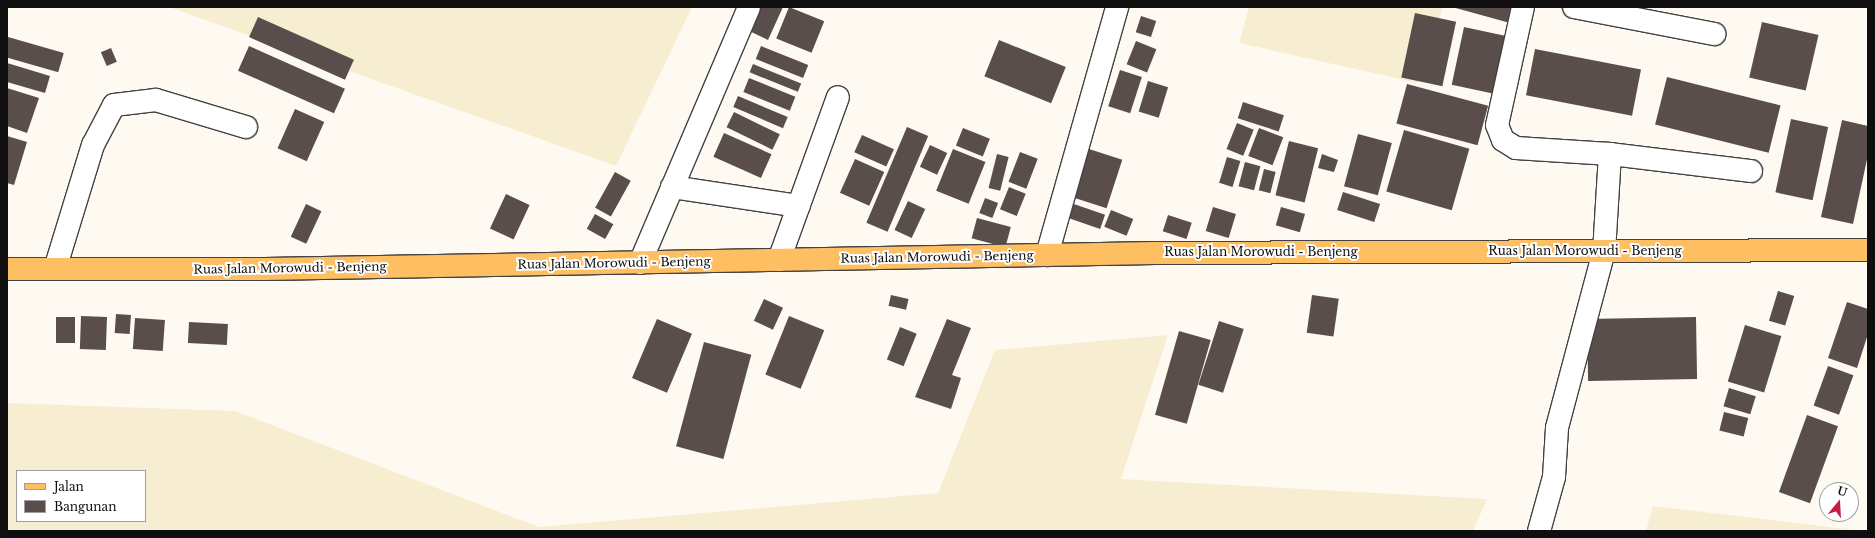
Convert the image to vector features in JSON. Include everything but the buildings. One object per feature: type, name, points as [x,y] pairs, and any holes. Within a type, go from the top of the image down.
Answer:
[{"type":"main road","name":"Ruas Jalan Morowudi - Benjeng","points":[[7,269],[640,262],[1047,255],[1868,250]]},
{"type":"street","points":[[640,262],[749,7]]},
{"type":"street","points":[[1047,255],[1117,7]]},
{"type":"street","points":[[1523,7],[1497,125],[1503,140],[1516,148],[1610,154],[1751,171]]},
{"type":"street","points":[[1574,7],[1714,34]]},
{"type":"street","points":[[779,260],[838,97]]},
{"type":"street","points":[[56,269],[93,146],[114,105],[156,100],[246,127]]},
{"type":"street","points":[[1539,531],[1554,477],[1557,428],[1604,251],[1610,154]]},
{"type":"street","points":[[672,187],[799,206]]},
{"type":"shaded area","points":[[169,7],[692,7],[616,166]]},
{"type":"shaded area","points":[[1249,7],[1443,7],[1418,83],[1239,43]]},
{"type":"shaded area","points":[[1168,335],[1121,479],[1487,499],[1473,531],[7,531],[7,403],[235,411],[539,527],[938,493],[995,350]]},
{"type":"shaded area","points":[[1653,506],[1864,531],[1646,531]]}]
